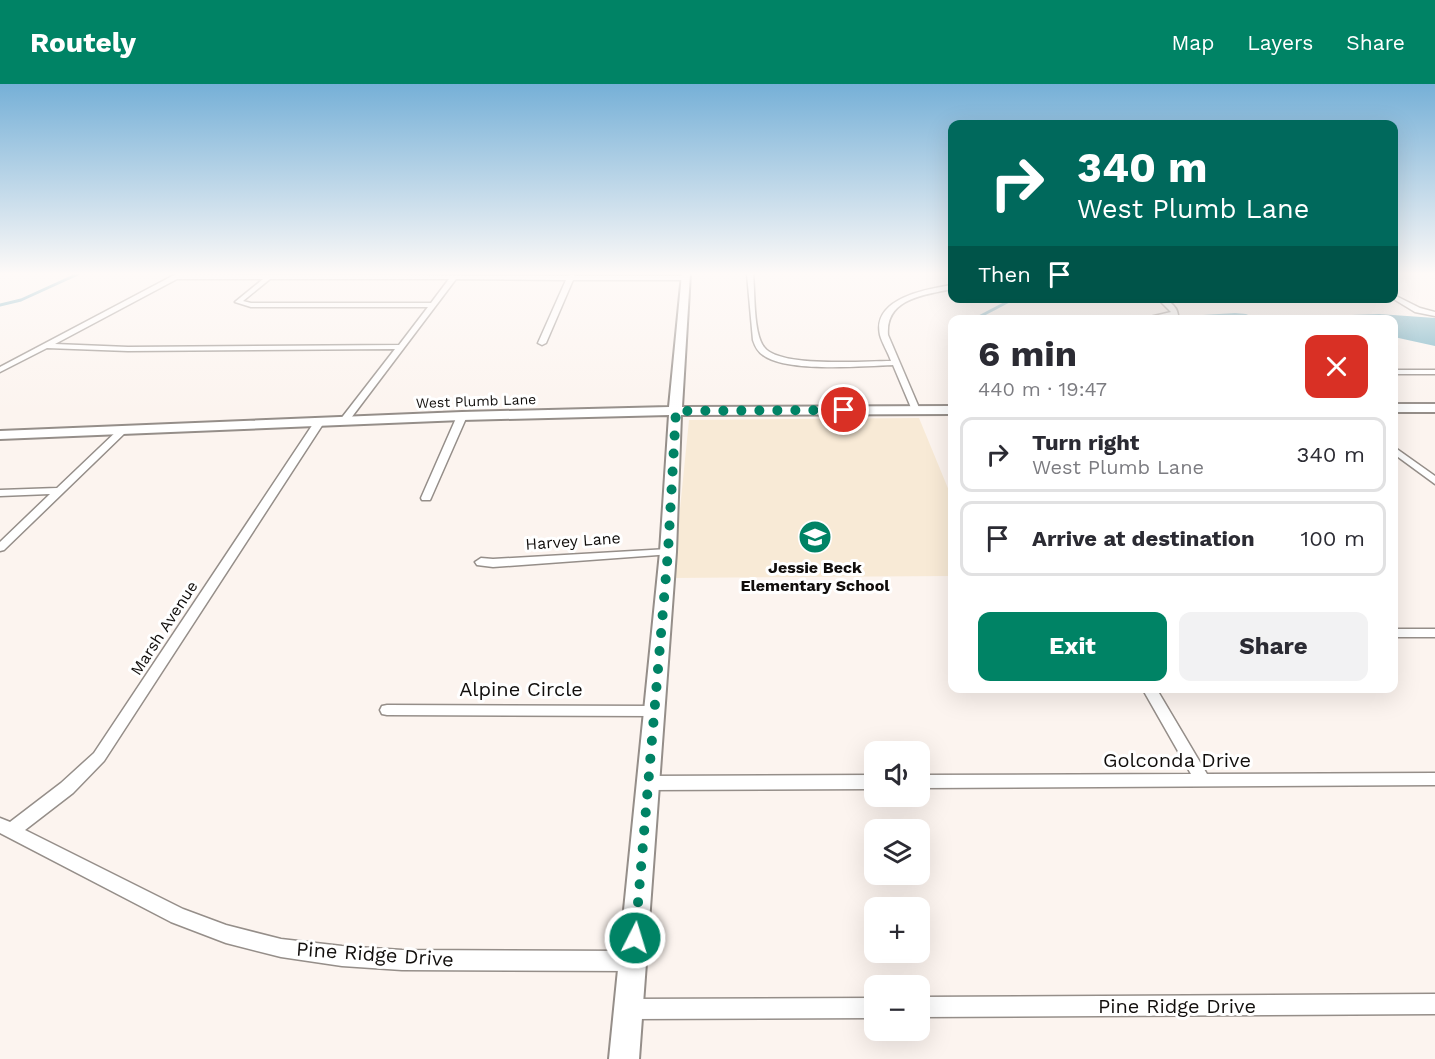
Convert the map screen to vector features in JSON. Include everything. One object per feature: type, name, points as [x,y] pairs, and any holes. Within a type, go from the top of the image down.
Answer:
[{"type":"street","points":[[0,370],[96,320]]},
{"type":"street","points":[[345,420],[423,320]]},
{"type":"street","points":[[542,343],[553,320]]},
{"type":"street","points":[[624,1059],[668,552],[683,320]]},
{"type":"street","points":[[755,320],[759,350],[769,357],[802,363],[896,363]]},
{"type":"street","points":[[884,320],[882,327],[916,410]]},
{"type":"street","points":[[46,346],[128,349],[401,347]]},
{"type":"street","points":[[1398,372],[1435,372]]},
{"type":"street","points":[[1398,408],[1435,408]]},
{"type":"street","name":"West Plumb Lane","points":[[0,435],[462,416],[676,411],[948,410]]},
{"type":"street","points":[[426,498],[462,416]]},
{"type":"street","name":"Marsh Avenue","points":[[6,828],[67,788],[99,757],[321,421]]},
{"type":"street","points":[[0,548],[123,430]]},
{"type":"street","points":[[1398,453],[1435,481]]},
{"type":"street","points":[[0,493],[60,491]]},
{"type":"street","name":"Harvey Lane","points":[[481,562],[668,552]]},
{"type":"street","points":[[1398,633],[1435,633]]},
{"type":"street","points":[[1152,693],[1203,781]]},
{"type":"street","name":"Alpine Circle","points":[[387,710],[654,711]]},
{"type":"street","name":"Golconda Drive","points":[[930,782],[1435,779]]},
{"type":"street","points":[[648,783],[864,782]]},
{"type":"street","name":"Pine Ridge Drive","points":[[6,828],[177,916],[226,934],[281,948],[342,956],[402,960],[633,961]]},
{"type":"street","name":"Pine Ridge Drive","points":[[930,1007],[1435,1004]]},
{"type":"street","points":[[629,1009],[864,1008]]},
{"type":"shaded area","name":"Jessie Beck Elementary School","points":[[919,418],[948,488],[948,576],[673,578],[689,420]]},
{"type":"water","points":[[1398,320],[1435,320],[1435,346],[1398,338]]},
{"type":"place","name":"Jessie Beck Elementary School","points":[[815,537]]},
{"type":"route","points":[[635,938],[668,552],[676,411],[844,410]]}]
